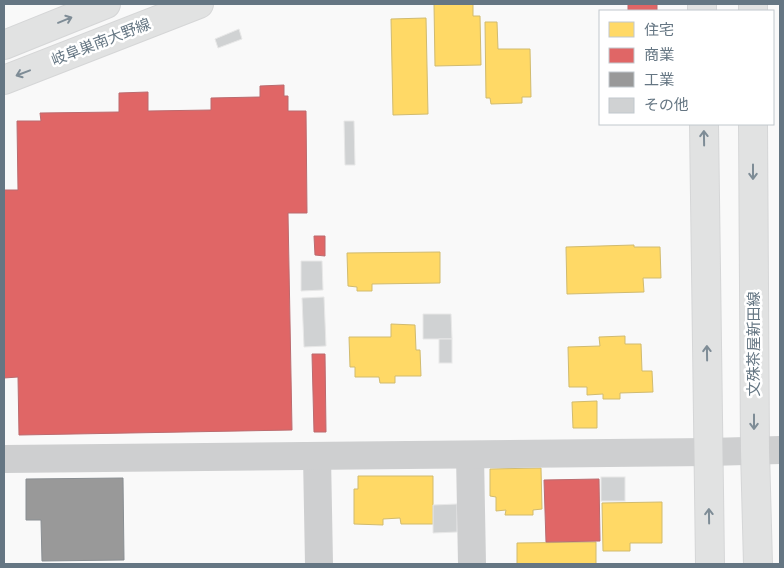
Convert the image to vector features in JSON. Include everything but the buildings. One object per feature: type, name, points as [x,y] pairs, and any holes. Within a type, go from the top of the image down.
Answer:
[{"type":"main road","points":[[4,45],[106,4]]},
{"type":"main road","name":"岐阜巣南大野線","points":[[4,80],[199,4]]},
{"type":"main road","points":[[704,125],[710,564]]},
{"type":"main road","name":"文殊茶屋新田線","points":[[753,125],[767,450],[758,564]]},
{"type":"street","points":[[4,459],[767,450]]},
{"type":"street","points":[[470,454],[472,564]]},
{"type":"street","points":[[317,456],[319,564]]}]
